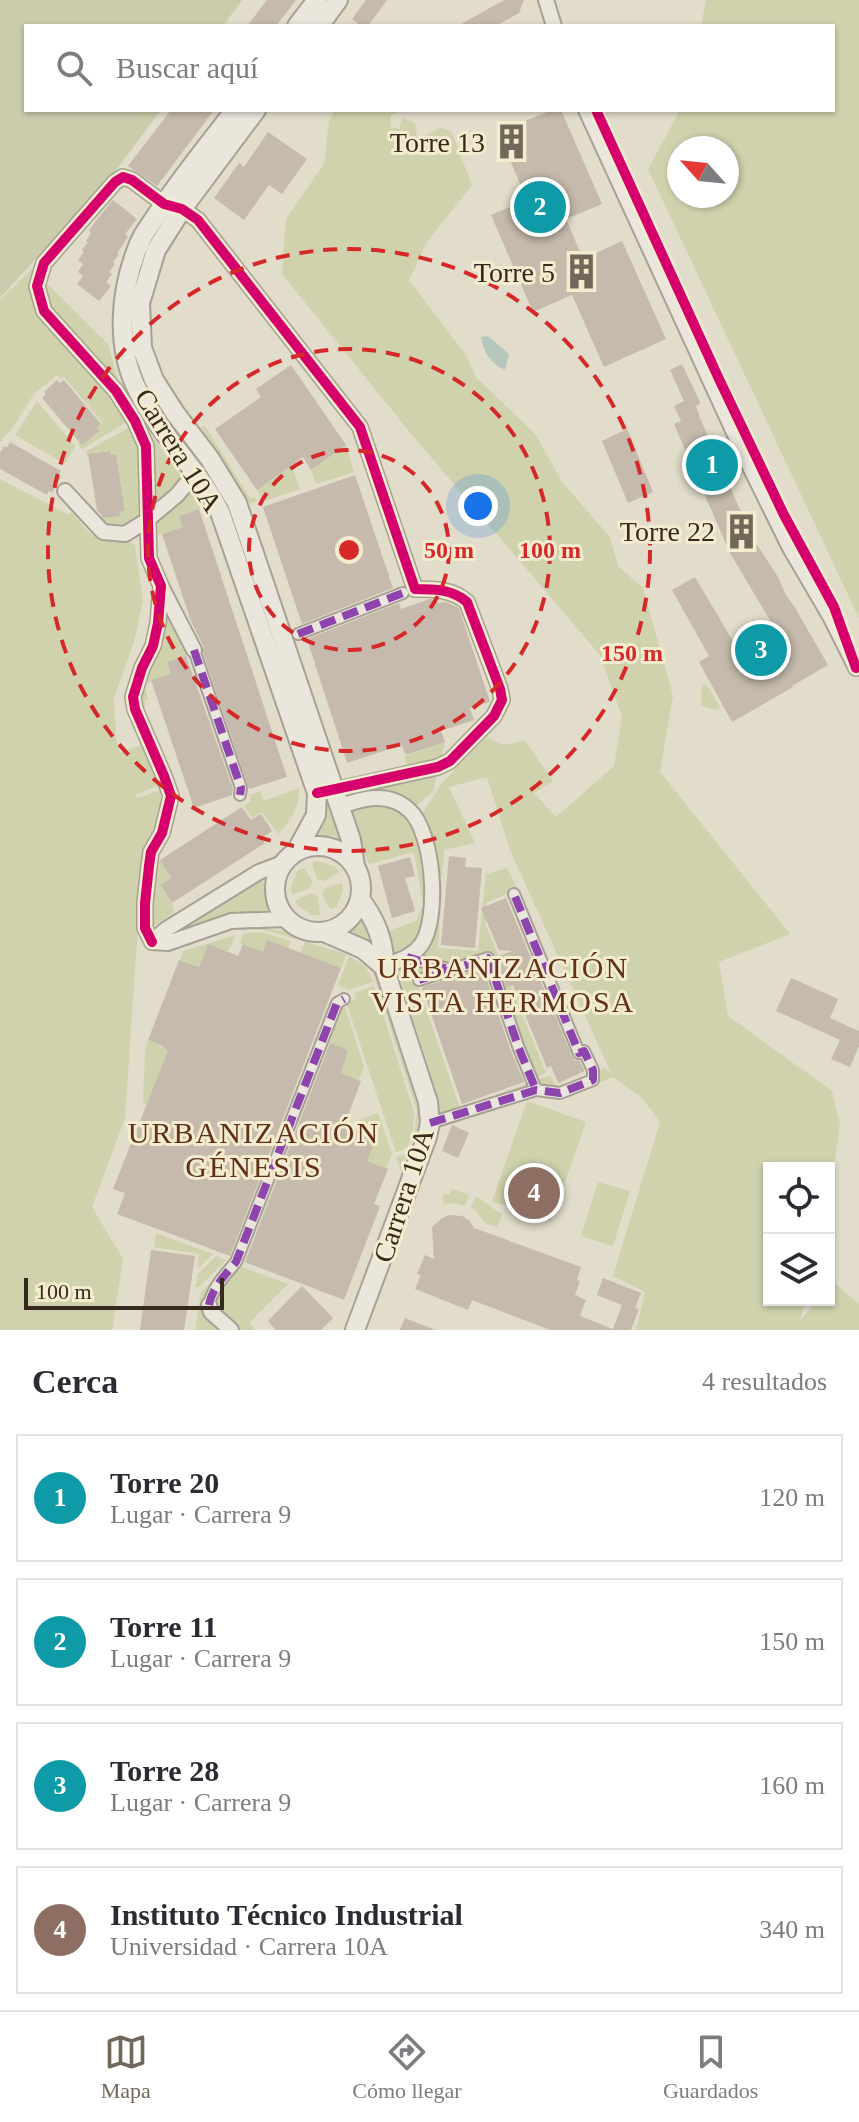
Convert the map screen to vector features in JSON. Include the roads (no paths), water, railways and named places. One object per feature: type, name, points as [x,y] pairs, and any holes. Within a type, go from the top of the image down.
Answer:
[{"type":"street","points":[[299,24],[317,0]]},
{"type":"street","points":[[320,24],[338,0]]},
{"type":"street","points":[[546,0],[553,24]]},
{"type":"street","name":"Carrera 10A","points":[[234,112],[173,206],[139,242],[123,300],[124,349],[137,390],[220,512],[330,797]]},
{"type":"street","points":[[254,112],[173,206],[140,303],[142,348],[154,380],[237,503],[330,797],[351,840],[361,882],[360,899],[353,914],[340,926],[324,932]]},
{"type":"street","points":[[587,112],[748,463],[790,548],[856,668]]},
{"type":"street","points":[[240,795],[241,788],[194,650],[149,558],[146,446],[116,391],[44,311],[37,286],[44,263],[115,182],[123,177],[198,220],[360,427],[415,589],[441,589],[467,602],[500,689],[502,700],[494,716],[450,761],[330,797],[276,879],[275,895],[287,919],[307,931],[324,932],[363,949],[384,967],[407,957],[420,947],[426,936],[432,915],[432,878],[427,850],[417,821],[409,809],[387,798],[357,800],[330,797]]},
{"type":"street","points":[[65,491],[103,532],[125,534],[177,495],[195,473]]},
{"type":"street","points":[[152,942],[145,928],[149,866],[151,852],[162,833],[171,796],[135,709],[133,697],[153,646],[161,586]]},
{"type":"street","points":[[298,634],[403,593]]},
{"type":"street","points":[[152,942],[165,930],[259,872],[311,846],[328,846],[344,854],[355,866]]},
{"type":"street","points":[[430,1123],[536,1090],[560,1093],[593,1080],[593,1070],[584,1051],[579,1053],[514,894]]},
{"type":"street","name":"Carrera 10A","points":[[355,1330],[403,1206],[430,1123],[428,1102],[384,967],[385,952],[373,917],[360,899]]},
{"type":"street","points":[[152,942],[168,943],[231,921],[287,919]]},
{"type":"street","points":[[407,957],[451,970]]},
{"type":"street","points":[[419,980],[488,958],[536,1090]]},
{"type":"street","points":[[231,1330],[211,1312],[209,1300],[236,1262],[322,1039],[337,1003],[344,999]]},
{"type":"place","name":"Torre 13","points":[[511,142]]},
{"type":"place","name":"Torre 11","points":[[540,207]]},
{"type":"place","name":"Torre 5","points":[[581,272]]},
{"type":"place","name":"Torre 20","points":[[712,465]]},
{"type":"place","name":"Torre 22","points":[[741,531]]},
{"type":"place","name":"Torre 28","points":[[761,650]]},
{"type":"place","name":"Instituto Técnico Industrial","points":[[534,1193]]},
{"type":"district","name":"URBANIZACIÓN VISTA HERMOSA","points":[[503,985]]},
{"type":"district","name":"URBANIZACIÓN GÉNESIS","points":[[254,1150]]}]
